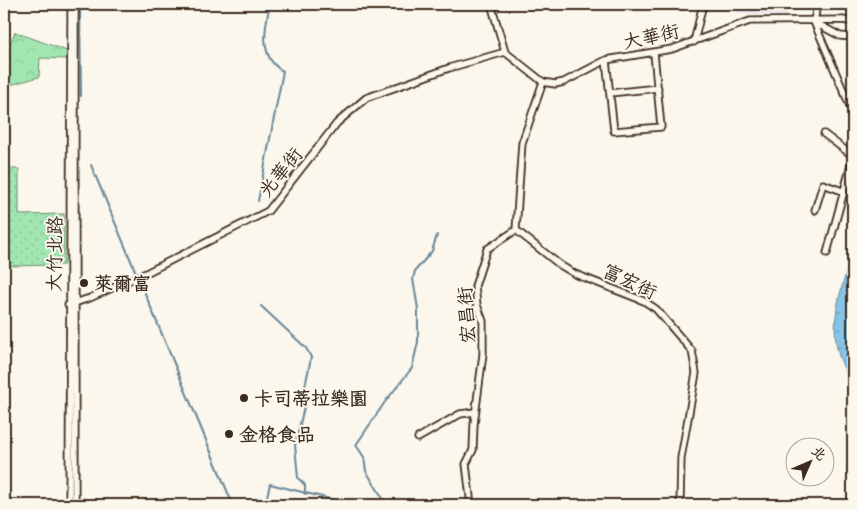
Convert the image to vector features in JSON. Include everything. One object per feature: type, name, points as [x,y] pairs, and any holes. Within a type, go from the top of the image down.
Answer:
[{"type":"street","name":"大竹北路","points":[[69,505],[68,305],[71,4]]},
{"type":"street","name":"大竹北路","points":[[74,505],[76,303],[75,4]]},
{"type":"street","points":[[486,4],[496,24]]},
{"type":"street","points":[[491,4],[505,52],[543,82],[522,143],[516,230]]},
{"type":"street","points":[[694,42],[703,4]]},
{"type":"street","points":[[817,4],[814,22],[853,113]]},
{"type":"street","name":"大華街","points":[[543,82],[554,84],[564,82],[606,60],[654,53],[694,42],[750,21],[771,19],[814,22],[843,20],[853,22]]},
{"type":"street","name":"大華街","points":[[814,22],[840,36],[853,37]]},
{"type":"street","name":"光華街","points":[[68,305],[156,269],[268,211],[337,123],[366,98],[449,68],[505,52]]},
{"type":"street","points":[[606,60],[614,131],[661,127],[654,53]]},
{"type":"street","points":[[610,93],[658,88]]},
{"type":"street","points":[[824,134],[853,157],[827,253]]},
{"type":"street","points":[[815,210],[823,184],[845,192]]},
{"type":"street","name":"宏昌街","points":[[470,505],[466,464],[473,450],[484,354],[483,321],[477,305],[475,286],[487,249],[516,230]]},
{"type":"street","name":"富宏街","points":[[516,230],[560,265],[575,274],[644,301],[656,309],[692,351],[696,373],[681,458],[680,505]]},
{"type":"street","points":[[418,438],[460,414],[476,412]]},
{"type":"shaded area","points":[[739,4],[790,4],[786,15],[738,14]]},
{"type":"green space","points":[[15,32],[67,51],[67,59],[40,58],[39,77],[10,85],[4,82],[4,59]]},
{"type":"green space","points":[[4,169],[19,169],[19,215],[64,214],[64,265],[4,266]]},
{"type":"water","points":[[853,250],[853,383],[843,367],[835,334],[838,301]]},
{"type":"waterway","points":[[80,4],[81,96]]},
{"type":"waterway","points":[[258,201],[283,71],[270,58],[265,41],[266,22],[270,4]]},
{"type":"waterway","points":[[91,165],[137,275]]},
{"type":"waterway","points":[[387,505],[366,471],[364,457],[356,445],[385,402],[412,368],[418,342],[418,309],[413,279],[415,271],[432,251],[437,235]]},
{"type":"waterway","points":[[139,279],[233,505]]},
{"type":"waterway","points":[[261,306],[306,348],[311,357],[304,391],[304,407],[295,445],[298,478],[305,485],[305,494]]},
{"type":"waterway","points":[[265,505],[270,484],[346,503],[347,505]]},
{"type":"place","name":"萊爾富","points":[[84,283]]},
{"type":"place","name":"卡司蒂拉樂園","points":[[244,398]]},
{"type":"place","name":"金格食品","points":[[229,434]]}]
